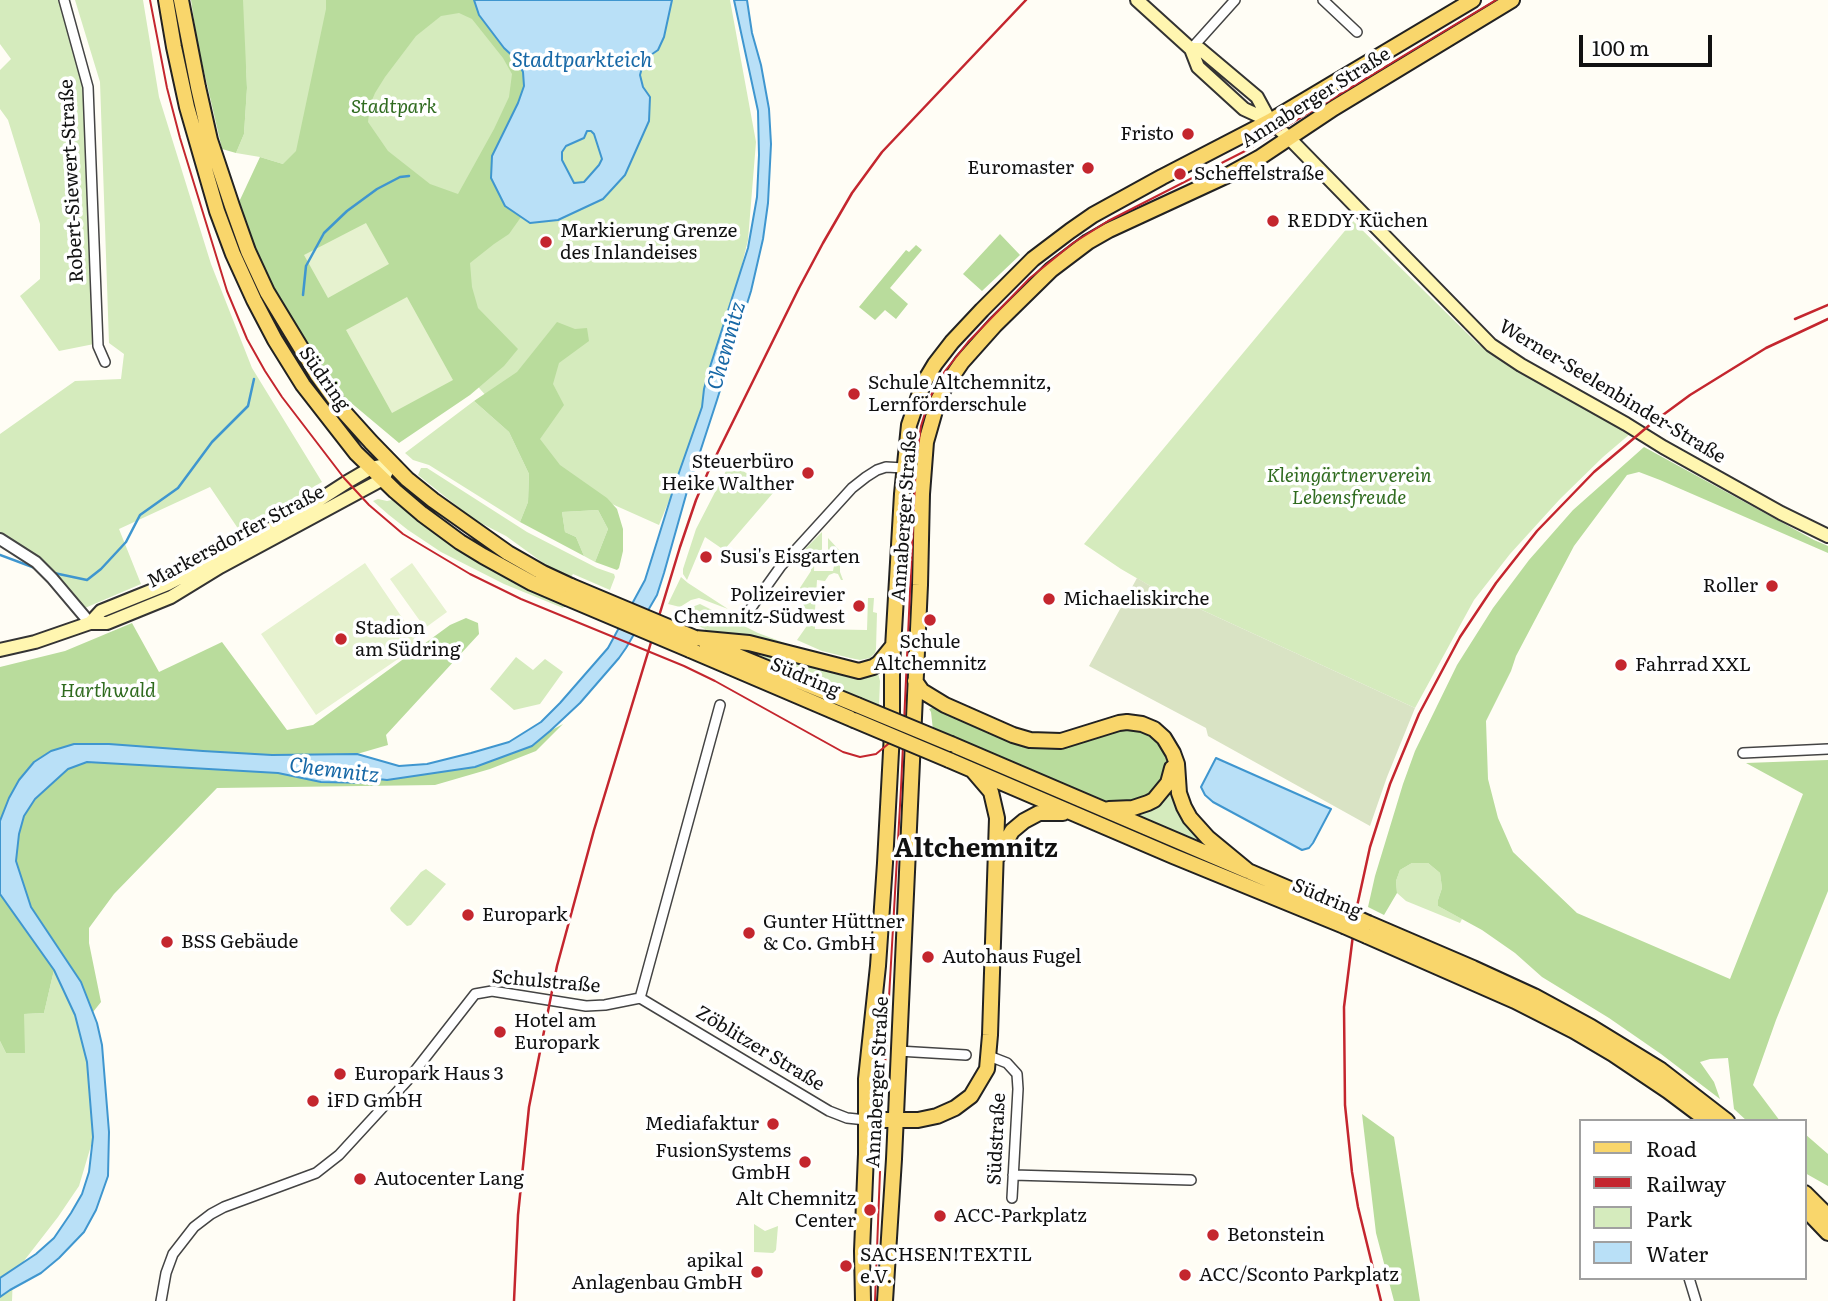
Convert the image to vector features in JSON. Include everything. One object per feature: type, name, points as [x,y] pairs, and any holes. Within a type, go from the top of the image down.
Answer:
[{"type":"main road","name":"Südring","points":[[166,0],[196,141],[233,254],[264,319],[303,385],[372,468],[388,468]]},
{"type":"main road","name":"Südring","points":[[181,0],[210,140],[244,240],[267,292],[331,396],[422,514],[460,542],[508,570],[569,592],[692,644],[854,720],[1074,814],[1513,986],[1591,1027],[1661,1070],[1717,1118]]},
{"type":"main road","points":[[1137,0],[1191,49],[1198,67],[1232,98],[1280,130]]},
{"type":"main road","name":"Annaberger Straße","points":[[885,1301],[922,494],[926,442],[938,400],[953,375],[977,345],[1030,289],[1088,242],[1128,220],[1228,175],[1259,158],[1280,130],[1474,0]]},
{"type":"main road","name":"Annaberger Straße","points":[[863,1301],[866,1079],[885,863],[892,733],[893,645],[904,468],[909,425],[923,384],[953,342],[1033,259],[1093,215],[1162,177],[1344,102],[1512,0]]},
{"type":"main road","name":"Werner-Seelenbinder-Straße","points":[[1280,130],[1491,345],[1663,447],[1828,536]]},
{"type":"main road","name":"Markersdorfer Straße","points":[[90,623],[101,611],[168,584],[299,513],[372,468]]},
{"type":"main road","name":"Markersdorfer Straße","points":[[90,623],[107,623],[171,597],[388,468]]},
{"type":"main road","points":[[0,650],[35,642],[90,623]]},
{"type":"main road","points":[[692,644],[749,643],[859,671],[880,663],[893,645]]},
{"type":"main road","name":"Südring","points":[[692,644],[857,705],[951,744],[1248,870],[1345,920]]},
{"type":"main road","points":[[915,681],[922,691],[944,705],[1030,740],[1061,741],[1119,723],[1135,722],[1159,732],[1169,745],[1177,764],[1179,793],[1190,818],[1208,838],[1248,870]]},
{"type":"main road","points":[[913,725],[926,711],[944,705]]},
{"type":"main road","points":[[1104,809],[1133,808],[1154,800],[1168,783],[1173,753]]},
{"type":"main road","points":[[866,1120],[922,1119],[955,1108],[971,1096],[987,1069],[997,817],[991,792],[973,771]]},
{"type":"main road","points":[[997,817],[1003,801],[1016,789],[1027,786],[1059,791]]},
{"type":"main road","points":[[996,860],[1008,837],[1031,816],[1047,812],[1074,814]]},
{"type":"main road","points":[[1807,1195],[1828,1216]]},
{"type":"main road","points":[[1807,1211],[1828,1233]]},
{"type":"street","name":"Robert-Siewert-Straße","points":[[64,0],[88,87],[99,346],[105,362]]},
{"type":"street","points":[[1191,49],[1235,0]]},
{"type":"street","points":[[1323,0],[1357,32]]},
{"type":"street","points":[[746,615],[781,566],[852,488],[877,470],[886,467],[904,468]]},
{"type":"street","points":[[0,539],[36,562],[90,623]]},
{"type":"street","points":[[640,998],[720,705]]},
{"type":"street","points":[[1743,753],[1828,749]]},
{"type":"street","name":"Schulstraße","points":[[161,1301],[173,1254],[194,1227],[224,1207],[316,1173],[339,1155],[407,1081],[475,995],[492,991],[586,1006],[640,998]]},
{"type":"street","name":"Zöblitzer Straße","points":[[640,998],[829,1111],[847,1118],[866,1120]]},
{"type":"street","points":[[898,1051],[966,1055]]},
{"type":"street","name":"Südstraße","points":[[989,1056],[1007,1063],[1017,1074],[1012,1198]]},
{"type":"street","points":[[1013,1175],[1191,1180]]},
{"type":"street","points":[[1690,1280],[1696,1301]]},
{"type":"green space","points":[[0,0],[59,0],[85,90],[94,344],[59,351],[20,296],[40,279],[40,224],[8,120],[0,109],[0,70],[11,59],[0,44]]},
{"type":"green space","points":[[75,0],[143,0],[159,97],[211,264],[252,368],[322,482],[239,530],[210,487],[119,529],[141,584],[85,608],[39,558],[0,532],[0,434],[75,381],[121,379],[124,354],[109,343],[100,82]]},
{"type":"green space","points":[[191,0],[243,0],[247,88],[244,134],[236,153],[222,149],[197,41]]},
{"type":"green space","name":"Stadtpark","points":[[226,0],[474,0],[479,15],[517,60],[558,220],[603,199],[625,175],[650,97],[643,87],[640,75],[643,64],[658,50],[664,37],[672,0],[730,0],[756,142],[748,240],[706,410],[659,525],[603,500],[544,462],[283,164],[236,153],[244,134],[246,67],[232,37]]},
{"type":"green space","points":[[326,0],[474,0],[479,15],[504,48],[517,60],[523,72],[524,86],[518,103],[505,206],[521,217],[509,234],[470,263],[472,287],[478,308],[518,349],[504,366],[470,395],[399,443],[337,391],[306,348],[262,267],[239,202],[260,157],[283,164],[296,151]],"holes":[[[459,13],[472,19],[503,58],[512,74],[509,97],[458,194],[430,184],[388,151],[368,122],[375,93],[416,36],[441,16]]]},
{"type":"green space","points":[[587,131],[594,134],[602,159],[584,182],[573,183],[562,160],[562,152],[566,146],[583,138]]},
{"type":"green space","name":"Kleingärtnerverein Lebensfreude","points":[[1353,221],[1478,344],[1630,434],[1560,499],[1510,554],[1474,600],[1415,708],[1152,587],[1084,544]]},
{"type":"green space","points":[[366,223],[389,264],[328,298],[304,255]]},
{"type":"green space","points":[[1000,234],[1020,255],[982,291],[963,274]]},
{"type":"green space","points":[[916,245],[922,250],[890,288],[908,304],[896,319],[885,310],[875,320],[859,307],[906,250],[909,252]]},
{"type":"green space","points":[[407,297],[453,380],[392,413],[346,330]]},
{"type":"green space","points":[[557,322],[575,329],[587,328],[589,341],[559,363],[553,384],[564,405],[540,439],[560,465],[607,498],[617,509],[623,529],[623,551],[617,570],[595,562],[608,529],[598,510],[562,512],[565,532],[576,537],[584,556],[520,522],[528,502],[529,474],[509,432],[474,401],[517,372]]},
{"type":"green space","points":[[474,401],[509,432],[529,474],[528,502],[520,522],[405,453]]},
{"type":"green space","points":[[1644,447],[1828,546],[1828,553],[1660,480],[1639,472],[1627,475],[1574,546],[1516,656],[1486,721],[1488,779],[1498,818],[1513,852],[1577,913],[1730,979],[1803,794],[1746,763],[1828,760],[1828,891],[1753,1085],[1778,1119],[1745,1119],[1734,1109],[1728,1058],[1700,1062],[1714,1082],[1720,1099],[1609,1018],[1542,977],[1515,953],[1482,930],[1438,906],[1442,888],[1440,873],[1428,863],[1412,863],[1400,870],[1396,881],[1397,893],[1384,915],[1368,907],[1375,876],[1415,751],[1457,665],[1493,608],[1529,560],[1573,510]]},
{"type":"green space","points":[[730,463],[773,493],[724,550],[705,537],[687,580],[683,569],[696,529]]},
{"type":"green space","points":[[421,468],[427,468],[527,532],[614,574],[610,590],[546,565],[506,536],[473,519],[418,475]]},
{"type":"green space","points":[[396,499],[565,602],[563,608],[504,584],[441,552],[408,530],[373,501]]},
{"type":"green space","points":[[598,510],[608,529],[595,562],[584,556],[576,537],[565,532],[562,512]]},
{"type":"green space","points":[[822,532],[822,550],[815,551],[814,571],[833,571],[834,566],[838,565],[839,558],[834,557],[834,550],[828,550],[828,538],[840,551],[840,572],[843,580],[834,573],[825,581],[817,580],[815,610],[807,609],[799,602],[790,603],[811,571],[811,550],[805,549]]},
{"type":"green space","name":"Stadion am Südring","points":[[365,563],[420,644],[316,715],[261,634]]},
{"type":"green space","points":[[412,563],[447,612],[425,628],[390,579]]},
{"type":"green space","points":[[681,577],[728,609],[699,598],[680,607],[668,604]]},
{"type":"green space","points":[[1137,578],[1415,708],[1370,826],[1208,736],[1206,728],[1089,666]]},
{"type":"green space","points":[[868,598],[874,598],[873,612],[877,613],[876,649],[870,658],[850,658],[822,651],[797,640],[811,620],[806,616],[815,616],[815,629],[867,630]]},
{"type":"green space","points":[[700,604],[758,633],[809,652],[704,632],[705,629],[684,620],[692,607]]},
{"type":"green space","name":"Harthwald","points":[[466,618],[478,623],[479,634],[386,735],[388,745],[357,754],[272,755],[203,751],[34,762],[19,780],[0,821],[0,667],[65,651],[132,623],[159,672],[222,642],[287,730],[313,725],[450,625]]},
{"type":"green space","points":[[747,650],[877,669],[880,681],[879,706],[746,652]]},
{"type":"green space","points":[[516,657],[533,670],[545,659],[563,672],[540,704],[514,710],[490,689]]},
{"type":"green space","points":[[936,706],[1030,740],[1135,722],[1173,753],[1161,794],[1104,809],[933,730],[929,709]]},
{"type":"green space","points":[[563,724],[536,751],[490,769],[435,785],[217,788],[114,894],[89,928],[89,943],[101,1002],[93,1012],[81,982],[31,907],[16,861],[24,816],[35,799],[68,769],[87,762],[278,773],[321,782],[387,780],[475,767],[532,746]]},
{"type":"green space","points":[[1168,783],[1184,807],[1248,871],[1104,809]]},
{"type":"green space","points":[[1412,863],[1428,863],[1440,873],[1442,888],[1438,906],[1462,919],[1460,923],[1406,901],[1397,893],[1396,881],[1400,870]]},
{"type":"green space","points":[[426,869],[446,884],[411,925],[407,926],[390,908]]},
{"type":"green space","points":[[0,894],[54,970],[44,1013],[24,1014],[25,1053],[6,1053],[0,1041]]},
{"type":"green space","points":[[54,970],[82,1014],[90,1050],[93,1139],[79,1186],[13,1275],[12,1301],[0,1301],[0,1041],[6,1053],[24,1014],[44,1013]]},
{"type":"green space","points":[[1362,1114],[1394,1137],[1420,1301],[1394,1301],[1376,1233]]},
{"type":"green space","points":[[1807,1136],[1828,1154],[1828,1186],[1807,1174]]},
{"type":"green space","points":[[754,1224],[765,1231],[778,1226],[776,1250],[773,1253],[754,1252]]},
{"type":"water","name":"Stadtparkteich","points":[[474,0],[672,0],[664,37],[658,50],[643,64],[640,75],[643,87],[650,97],[649,121],[625,175],[603,199],[558,220],[530,223],[505,206],[491,178],[492,156],[518,103],[524,86],[523,72],[517,60],[504,48],[479,15]],"holes":[[[587,131],[591,131],[602,159],[584,182],[574,183],[562,160],[562,152],[566,146],[584,138]]]},
{"type":"water","name":"Chemnitz","points":[[734,0],[747,0],[769,109],[771,144],[768,203],[751,291],[657,595],[619,658],[580,703],[532,746],[475,767],[378,779],[374,783],[321,782],[278,773],[87,762],[68,769],[35,799],[24,816],[16,861],[31,907],[81,982],[97,1023],[102,1045],[109,1132],[108,1176],[96,1210],[84,1232],[41,1273],[0,1297],[0,1278],[36,1254],[54,1238],[71,1213],[82,1194],[89,1172],[93,1137],[87,1062],[75,1015],[54,970],[0,894],[0,821],[19,780],[34,762],[51,751],[74,744],[272,755],[357,754],[399,766],[427,764],[509,742],[541,722],[560,703],[608,648],[645,580],[702,407],[710,367],[748,248],[757,197],[758,111]]},
{"type":"water","points":[[1216,758],[1331,809],[1309,848],[1302,850],[1213,802],[1205,795],[1201,787]]},
{"type":"waterway","points":[[303,295],[306,266],[324,233],[347,211],[377,189],[400,177],[409,176]]},
{"type":"waterway","points":[[54,573],[87,580],[101,569],[126,542],[140,515],[178,488],[212,442],[248,406],[254,379]]},
{"type":"waterway","points":[[0,555],[35,568]]},
{"type":"tram line","points":[[150,0],[180,138],[227,291],[247,339],[282,397],[344,478],[369,505],[403,534],[470,574],[521,599],[684,666],[843,752],[860,757],[876,754],[893,740],[902,724]]},
{"type":"tram line","points":[[875,1301],[916,461],[921,426],[930,397],[945,371],[968,342],[1030,278],[1073,243],[1108,221],[1249,149],[1496,0]]},
{"type":"railway","points":[[514,1301],[518,1215],[529,1107],[557,966],[594,830],[696,500],[799,288],[852,193],[882,152],[1026,0]]},
{"type":"railway","points":[[1795,319],[1828,305]]},
{"type":"railway","points":[[1381,1301],[1352,1172],[1345,1105],[1344,1007],[1356,911],[1370,847],[1390,784],[1419,714],[1460,637],[1496,583],[1537,531],[1594,472],[1690,395],[1766,348],[1828,319]]},
{"type":"place","name":"Fristo","points":[[1188,134]]},
{"type":"place","name":"Euromaster","points":[[1088,168]]},
{"type":"place","name":"Scheffelstraße","points":[[1180,174]]},
{"type":"place","name":"REDDY Küchen","points":[[1273,221]]},
{"type":"place","name":"Markierung Grenze des Inlandeises","points":[[546,242]]},
{"type":"place","name":"Schule Altchemnitz, Lernförderschule","points":[[854,394]]},
{"type":"place","name":"Steuerbüro Heike Walther","points":[[808,473]]},
{"type":"place","name":"Susi's Eisgarten","points":[[706,557]]},
{"type":"place","name":"Roller","points":[[1772,586]]},
{"type":"place","name":"Michaeliskirche","points":[[1049,599]]},
{"type":"place","name":"Polizeirevier Chemnitz-Südwest","points":[[859,606]]},
{"type":"place","name":"Schule Altchemnitz","points":[[930,620]]},
{"type":"place","name":"Stadion am Südring","points":[[341,639]]},
{"type":"place","name":"Fahrrad XXL","points":[[1621,665]]},
{"type":"place","name":"Europark","points":[[468,915]]},
{"type":"place","name":"Gunter Hüttner & Co. GmbH","points":[[749,933]]},
{"type":"place","name":"BSS Gebäude","points":[[167,942]]},
{"type":"place","name":"Autohaus Fugel","points":[[928,957]]},
{"type":"place","name":"Hotel am Europark","points":[[500,1032]]},
{"type":"place","name":"Europark Haus 3","points":[[340,1074]]},
{"type":"place","name":"iFD GmbH","points":[[313,1101]]},
{"type":"place","name":"Mediafaktur","points":[[773,1124]]},
{"type":"place","name":"FusionSystems GmbH","points":[[805,1162]]},
{"type":"place","name":"Autocenter Lang","points":[[360,1179]]},
{"type":"place","name":"Alt Chemnitz Center","points":[[870,1210]]},
{"type":"place","name":"ACC-Parkplatz","points":[[940,1216]]},
{"type":"place","name":"Betonstein","points":[[1213,1235]]},
{"type":"place","name":"SACHSEN!TEXTIL e.V.","points":[[846,1266]]},
{"type":"place","name":"apikal Anlagenbau GmbH","points":[[757,1272]]},
{"type":"place","name":"ACC/Sconto Parkplatz","points":[[1185,1275]]},
{"type":"district","name":"Altchemnitz","points":[[976,849]]}]
